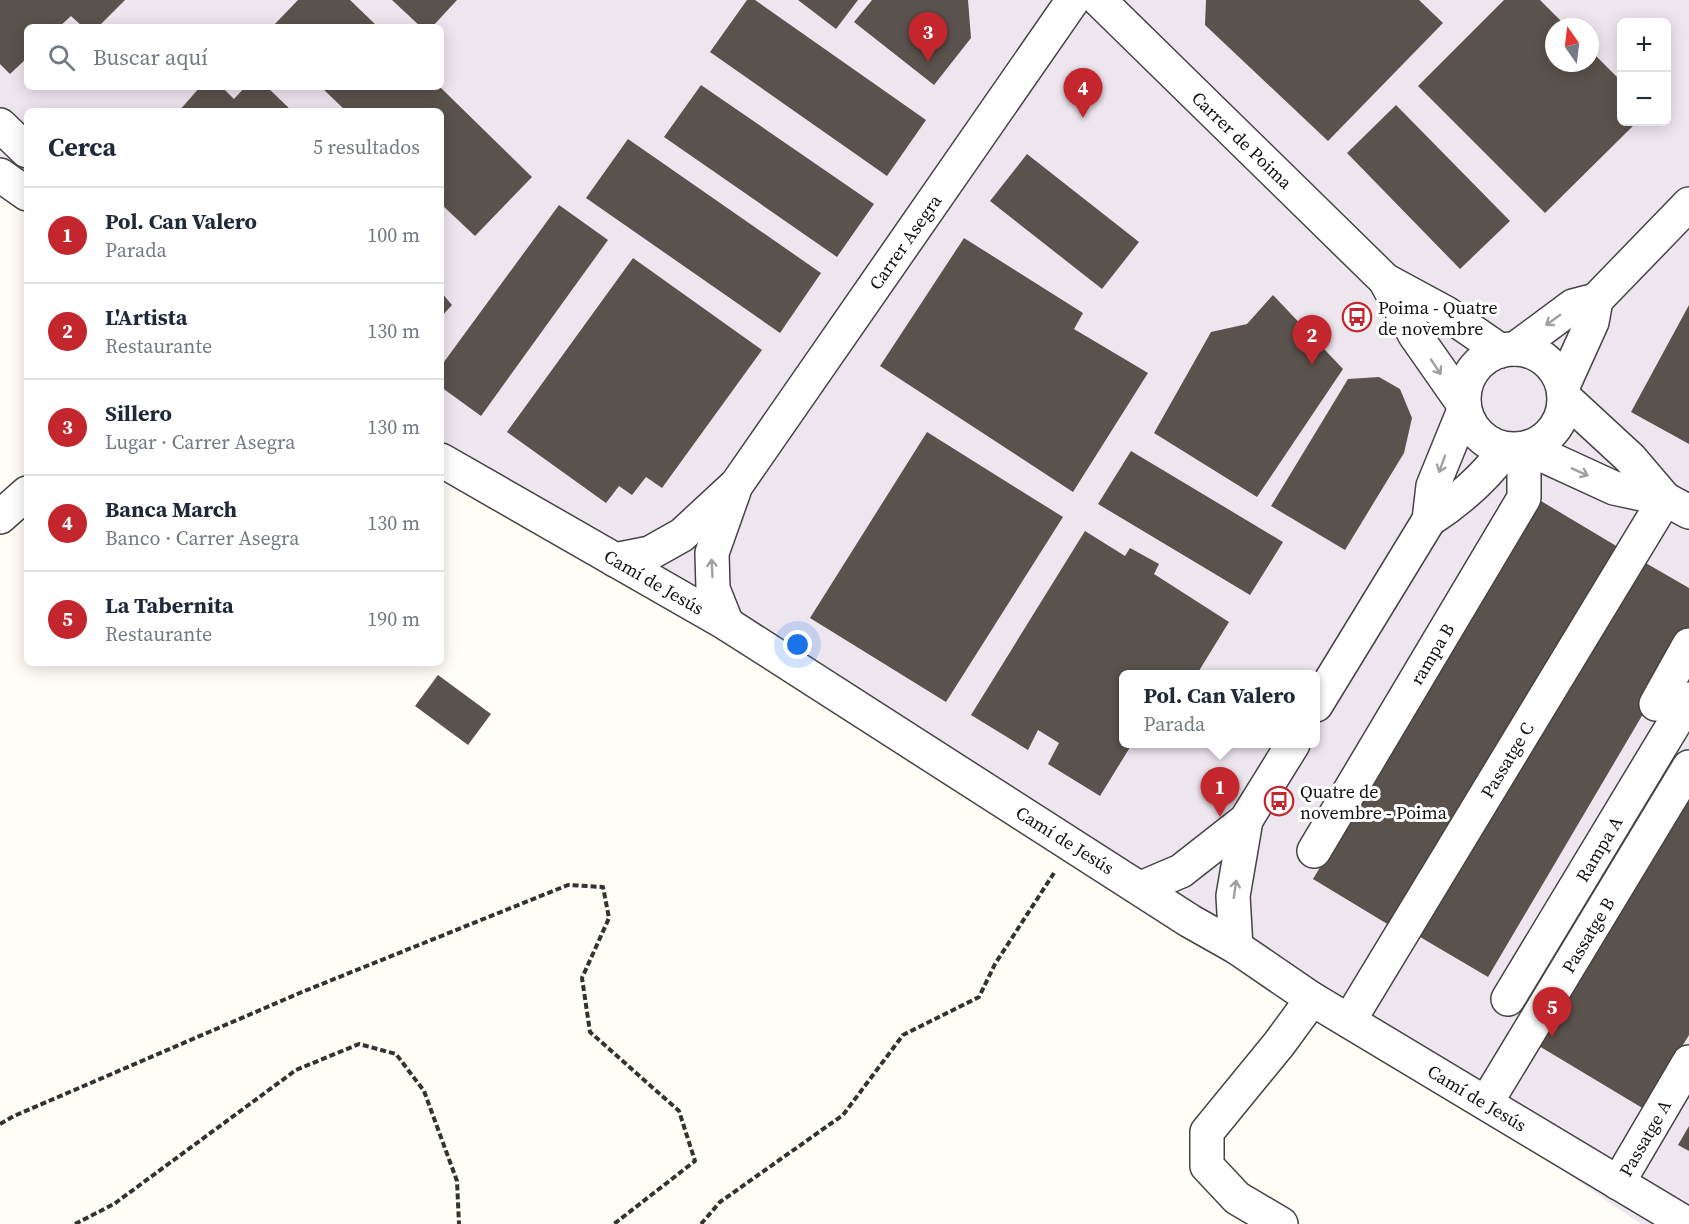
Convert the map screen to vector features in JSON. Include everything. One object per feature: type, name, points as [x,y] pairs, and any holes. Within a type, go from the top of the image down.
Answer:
[{"type":"street","name":"Carrer Asegra","points":[[737,484],[1073,0]]},
{"type":"street","name":"Carrer de Poima","points":[[1099,0],[1385,280],[1508,350]]},
{"type":"street","points":[[0,125],[24,148]]},
{"type":"street","points":[[0,175],[24,192]]},
{"type":"street","points":[[1320,698],[1429,520],[1433,486],[1464,408],[1464,391],[1472,372],[1488,357],[1508,350],[1573,306],[1596,300],[1689,204]]},
{"type":"street","name":"Carrer de Poima","points":[[1385,280],[1415,335],[1464,408]]},
{"type":"street","points":[[1429,520],[1459,501],[1519,449],[1543,441],[1555,430],[1563,415],[1564,392],[1592,322],[1596,300]]},
{"type":"street","points":[[1508,350],[1531,351],[1545,359],[1556,371],[1564,392],[1677,505]]},
{"type":"street","points":[[1464,408],[1478,434],[1491,444],[1519,449],[1614,488],[1677,505]]},
{"type":"street","name":"rampa B","points":[[1314,851],[1524,498],[1519,449]]},
{"type":"street","name":"Camí de Jesús","points":[[444,462],[727,624],[1236,947],[1312,999],[1687,1224]]},
{"type":"street","points":[[615,560],[650,553],[682,535],[737,484]]},
{"type":"street","points":[[727,624],[713,589],[712,553],[737,484]]},
{"type":"street","points":[[0,517],[24,496]]},
{"type":"street","name":"Passatge C","points":[[1349,1021],[1677,505]]},
{"type":"street","points":[[1656,704],[1689,645]]},
{"type":"street","name":"Rampa A","points":[[1508,999],[1689,699]]},
{"type":"street","points":[[1141,888],[1181,871],[1246,820],[1291,748]]},
{"type":"street","name":"Passatge B","points":[[1486,1103],[1689,767]]},
{"type":"street","points":[[1236,947],[1233,896],[1246,820]]},
{"type":"street","points":[[1281,1224],[1237,1198],[1208,1166],[1207,1132],[1279,1044],[1312,999]]},
{"type":"street","name":"Passatge A","points":[[1618,1183],[1689,1062]]},
{"type":"path","points":[[701,1224],[720,1202],[843,1115],[903,1035],[979,997],[995,964],[1073,844]]},
{"type":"path","points":[[0,1124],[302,992],[568,885],[603,887],[609,918],[582,978],[590,1032],[679,1111],[695,1161],[614,1224]]},
{"type":"path","points":[[75,1224],[114,1204],[296,1070],[359,1044],[396,1054],[424,1091],[457,1181],[459,1224]]},
{"type":"shaded area","points":[[0,0],[1689,0],[1689,1224],[1641,1224],[1236,947],[444,453],[444,108],[24,108],[24,189],[0,174]]},
{"type":"building","points":[[0,0],[125,0],[101,24],[80,24],[71,16],[62,24],[24,24],[24,61],[10,74],[0,64]]},
{"type":"building","points":[[298,0],[350,0],[375,24],[275,24]]},
{"type":"building","points":[[392,0],[457,0],[435,24],[418,24]]},
{"type":"building","points":[[747,0],[755,0],[926,120],[887,176],[710,52]]},
{"type":"building","points":[[798,0],[858,0],[836,29]]},
{"type":"building","points":[[872,0],[968,0],[971,38],[934,85],[854,22]]},
{"type":"building","points":[[1206,0],[1419,0],[1443,23],[1328,141],[1205,25]]},
{"type":"building","points":[[1504,0],[1540,0],[1558,18],[1545,18],[1545,72],[1599,72],[1599,59],[1617,77],[1617,126],[1633,126],[1545,213],[1418,86]]},
{"type":"building","points":[[701,85],[874,204],[837,257],[664,137]]},
{"type":"building","points":[[197,90],[225,90],[234,99],[242,90],[270,90],[289,108],[182,108]]},
{"type":"building","points":[[324,90],[443,90],[532,177],[475,236],[444,207],[444,108],[343,108]]},
{"type":"building","points":[[1396,105],[1510,221],[1460,269],[1347,153]]},
{"type":"building","points":[[628,139],[821,273],[780,333],[586,198]]},
{"type":"building","points":[[1027,154],[1139,242],[1102,289],[990,201]]},
{"type":"building","points":[[559,205],[608,240],[481,416],[444,389],[444,362]]},
{"type":"building","points":[[964,238],[1083,313],[1074,329],[1148,373],[1073,492],[880,366]]},
{"type":"building","points":[[633,258],[762,350],[662,488],[646,477],[632,495],[619,486],[606,503],[507,432]]},
{"type":"building","points":[[1273,295],[1343,369],[1257,497],[1154,433],[1211,332],[1247,324]]},
{"type":"building","points":[[444,296],[452,305],[444,314]]},
{"type":"building","points":[[1689,305],[1689,444],[1631,412]]},
{"type":"building","points":[[1379,377],[1400,389],[1412,418],[1404,453],[1345,550],[1271,506],[1348,379]]},
{"type":"building","points":[[927,432],[1063,517],[946,702],[810,618]]},
{"type":"building","points":[[1131,451],[1283,542],[1250,595],[1098,504]]},
{"type":"building","points":[[1541,501],[1618,547],[1389,925],[1313,879]]},
{"type":"building","points":[[1085,531],[1125,556],[1130,548],[1159,564],[1154,574],[1229,622],[1199,670],[1119,670],[1119,748],[1130,748],[1100,796],[1048,764],[1059,743],[1038,730],[1028,750],[971,715]]},
{"type":"building","points":[[1637,558],[1689,588],[1689,636],[1488,977],[1415,934]]},
{"type":"building","points":[[438,675],[491,714],[468,745],[415,706]]},
{"type":"building","points":[[1689,787],[1689,1035],[1644,1109],[1534,1043]]},
{"type":"building","points":[[1689,1126],[1689,1151],[1678,1145]]},
{"type":"place","name":"Sillero","points":[[928,62]]},
{"type":"place","name":"Banca March","points":[[1083,118]]},
{"type":"place","name":"Poima - Quatre de novembre","points":[[1357,317]]},
{"type":"place","name":"L'Artista","points":[[1312,365]]},
{"type":"place","name":"Quatre de novembre - Poima","points":[[1279,801]]},
{"type":"place","name":"Pol. Can Valero","points":[[1220,817]]},
{"type":"place","name":"La Tabernita","points":[[1552,1037]]}]
